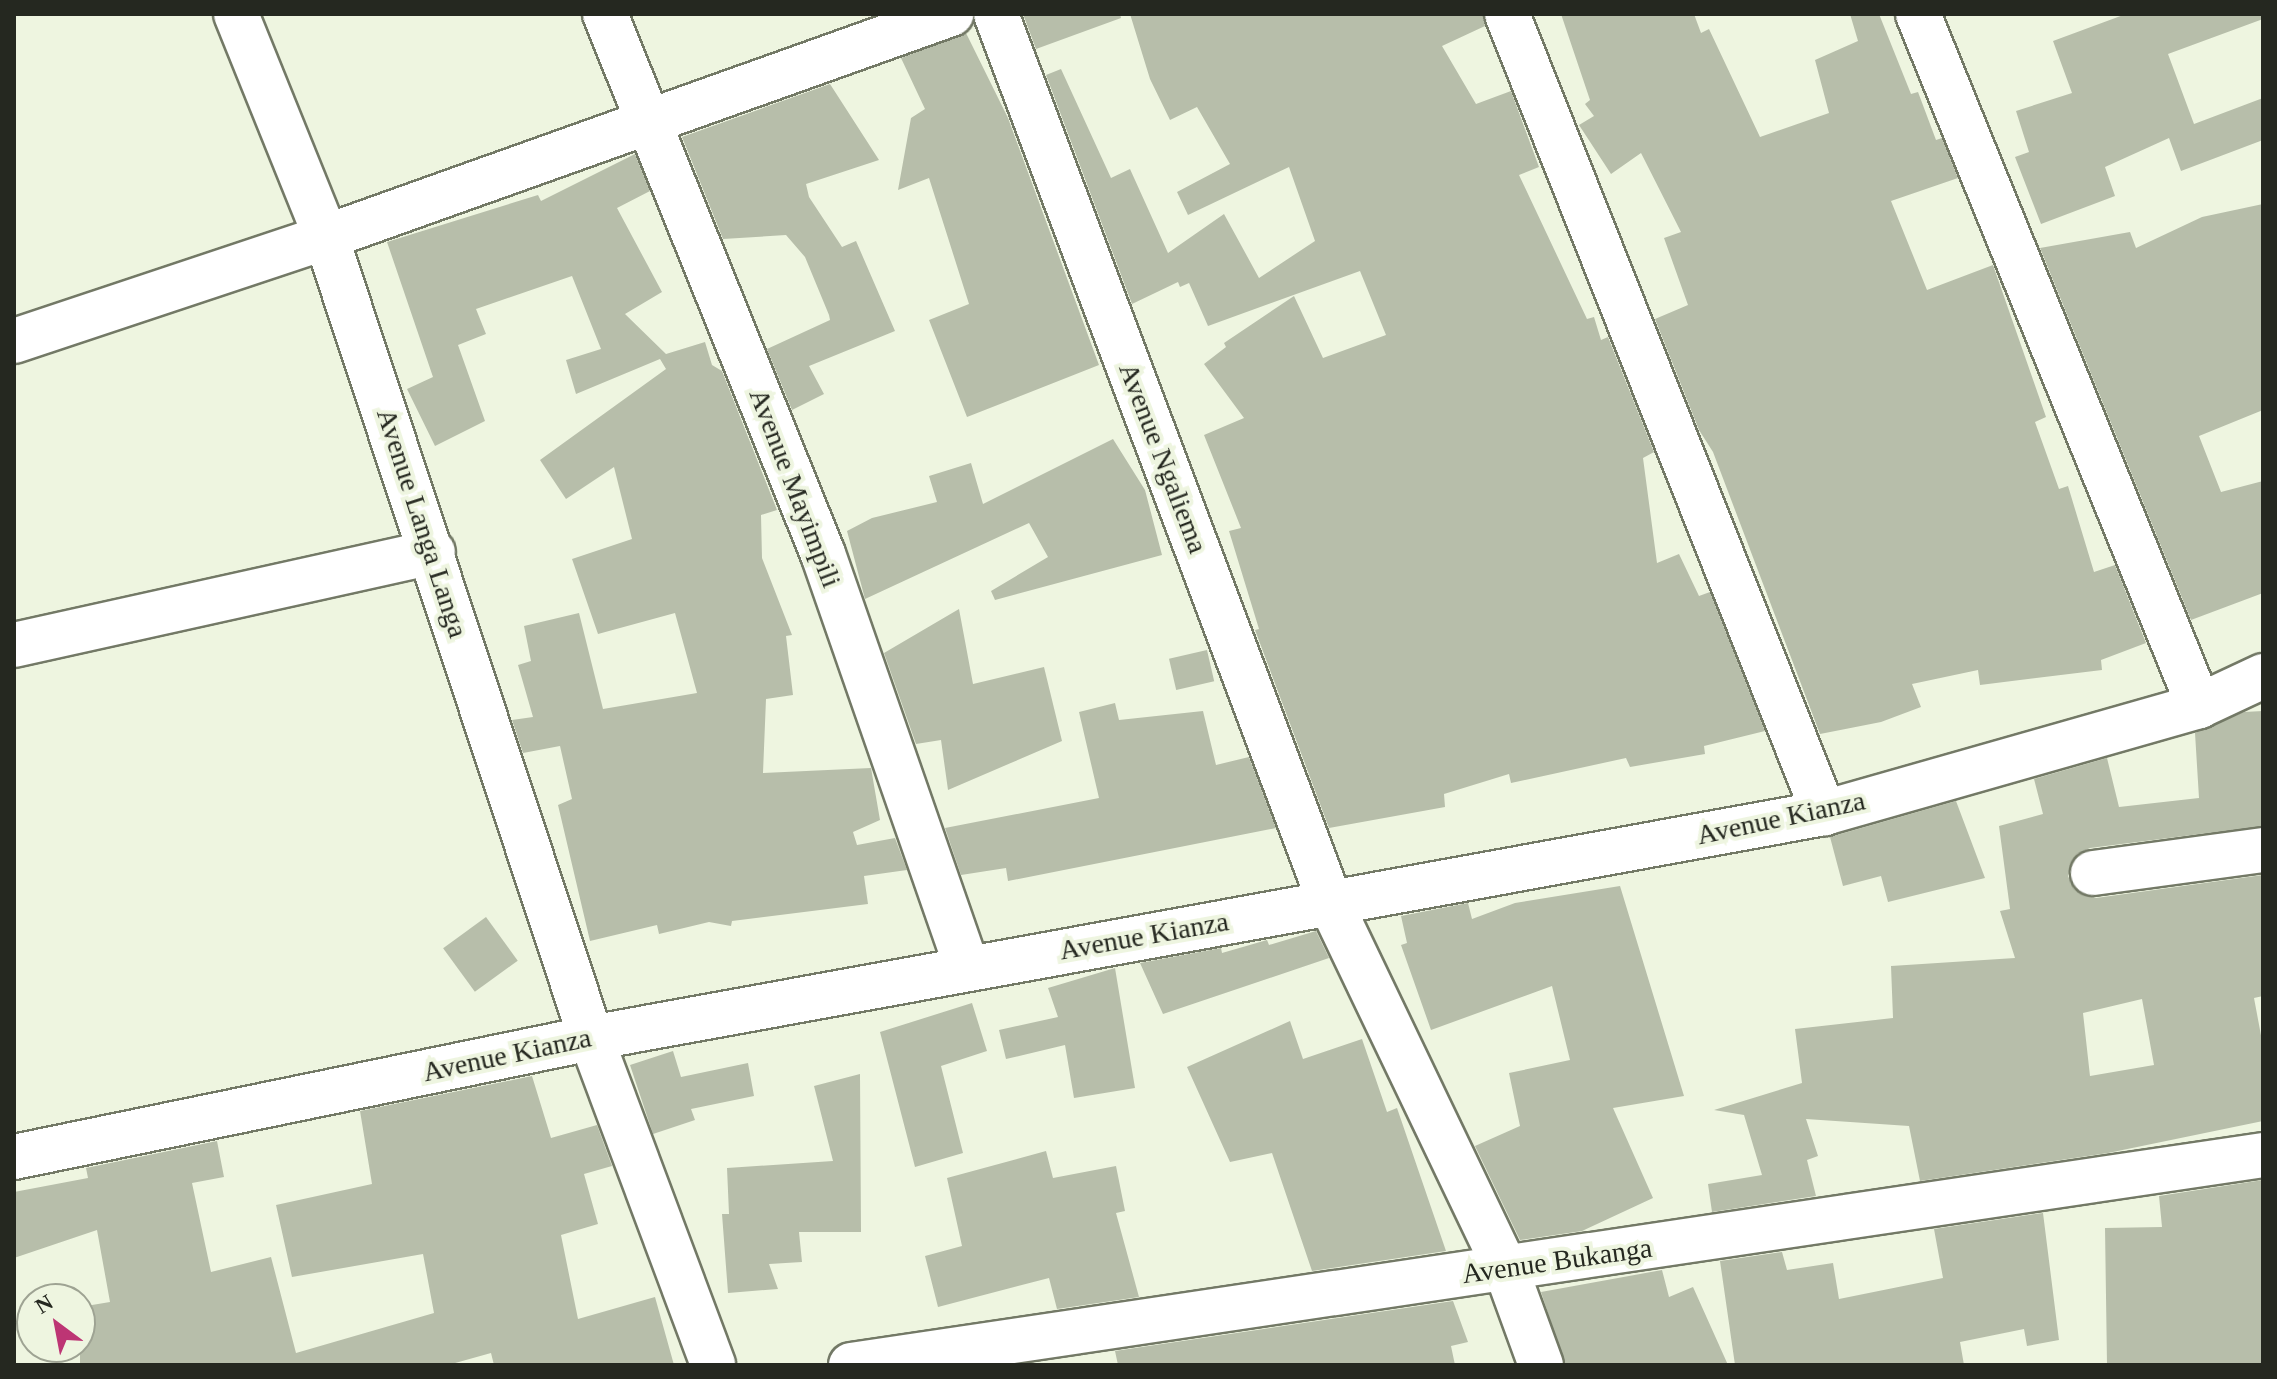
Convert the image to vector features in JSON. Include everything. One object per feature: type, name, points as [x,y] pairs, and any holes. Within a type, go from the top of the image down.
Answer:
[{"type":"street","name":"Avenue Langa Langa","points":[[236,14],[326,237],[433,552],[591,1038],[713,1365]]},
{"type":"street","name":"Avenue Mayimpili","points":[[605,14],[823,554],[967,968]]},
{"type":"street","points":[[14,341],[326,237],[649,119],[951,14]]},
{"type":"street","name":"Avenue Ngaliema","points":[[996,14],[1330,902],[1506,1269],[1541,1365]]},
{"type":"street","points":[[1507,14],[1824,813]]},
{"type":"street","points":[[1918,14],[2199,706]]},
{"type":"street","points":[[14,645],[433,552]]},
{"type":"street","name":"Avenue Kianza","points":[[14,1157],[591,1038],[1824,813],[2199,706],[2263,676]]},
{"type":"street","points":[[2093,873],[2263,850]]},
{"type":"street","name":"Avenue Bukanga","points":[[851,1365],[2263,1155]]},
{"type":"building","points":[[1023,14],[1120,14],[1121,18],[1036,49]]},
{"type":"building","points":[[1130,14],[1483,14],[1485,26],[1442,46],[1476,104],[1511,91],[1539,167],[1519,175],[1587,319],[1594,317],[1601,340],[1608,337],[1654,452],[1643,458],[1657,563],[1679,554],[1699,596],[1710,592],[1765,731],[1704,746],[1705,754],[1630,767],[1626,758],[1511,783],[1509,774],[1444,794],[1445,807],[1329,828],[1255,630],[1259,629],[1229,531],[1241,528],[1204,435],[1244,418],[1204,364],[1226,347],[1224,343],[1294,296],[1323,358],[1386,335],[1360,271],[1208,326],[1189,283],[1180,287],[1178,282],[1132,304],[1046,75],[1061,69],[1111,178],[1130,169],[1168,253],[1224,214],[1259,278],[1315,241],[1289,167],[1188,215],[1177,192],[1230,164],[1197,107],[1170,120],[1150,79]]},
{"type":"building","points":[[1561,14],[1694,14],[1701,33],[1709,29],[1760,137],[1829,113],[1815,60],[1858,41],[1850,14],[1879,14],[1911,94],[1918,92],[1936,140],[1942,138],[1958,178],[1891,201],[1927,290],[1993,265],[2046,417],[2035,422],[2059,489],[2068,486],[2094,572],[2115,565],[2146,643],[2101,660],[2102,670],[1980,685],[1978,670],[1912,684],[1921,707],[1881,722],[1820,734],[1713,452],[1699,430],[1655,319],[1688,305],[1664,238],[1681,232],[1641,153],[1611,174],[1579,125],[1594,116],[1585,104],[1590,100]]},
{"type":"building","points":[[2126,14],[2263,14],[2263,19],[2168,54],[2194,124],[2263,98],[2263,140],[2181,171],[2169,138],[2105,167],[2115,196],[2041,224],[2015,157],[2029,152],[2016,111],[2072,93],[2053,41]]},
{"type":"building","points":[[966,33],[1008,118],[1099,365],[967,417],[929,320],[969,304],[929,178],[898,190],[911,118],[925,109],[901,58]]},
{"type":"building","points":[[830,84],[879,160],[806,184],[809,197],[842,247],[856,241],[895,331],[809,366],[824,394],[792,410],[767,349],[830,320],[829,315],[805,257],[786,235],[723,239],[682,137]]},
{"type":"building","points":[[635,154],[650,191],[617,208],[662,292],[625,314],[666,354],[705,342],[712,365],[722,371],[777,510],[761,515],[762,558],[792,635],[786,636],[793,695],[766,699],[763,773],[871,768],[880,820],[853,832],[857,845],[895,838],[907,870],[864,876],[868,904],[732,921],[731,926],[709,922],[659,934],[657,925],[590,941],[558,805],[572,799],[560,746],[523,753],[512,720],[533,717],[518,665],[531,661],[524,626],[579,613],[603,709],[697,693],[675,613],[598,634],[572,559],[632,539],[614,467],[566,499],[540,460],[666,369],[660,359],[576,394],[566,360],[601,349],[572,276],[476,309],[486,334],[458,345],[485,421],[435,446],[407,389],[433,377],[387,242],[538,195],[541,201]]},
{"type":"building","points":[[2263,204],[2263,410],[2199,436],[2221,492],[2263,481],[2263,593],[2191,620],[2040,248],[2130,232],[2136,248],[2202,217]]},
{"type":"building","points":[[1113,439],[1145,490],[1162,555],[995,600],[991,591],[1048,557],[1029,523],[865,599],[847,531],[872,518],[937,502],[929,476],[971,463],[983,504]]},
{"type":"building","points":[[959,609],[973,684],[1044,667],[1062,741],[948,790],[941,740],[916,744],[884,653]]},
{"type":"building","points":[[1207,650],[1214,681],[1176,690],[1169,659]]},
{"type":"building","points":[[1115,703],[1119,720],[1203,711],[1216,765],[1249,757],[1276,828],[1008,881],[1006,868],[961,875],[945,828],[1099,798],[1079,712]]},
{"type":"building","points":[[2263,711],[2263,826],[2090,848],[2077,854],[2068,876],[2074,889],[2096,898],[2263,875],[2263,996],[2254,998],[2263,1046],[2263,1121],[2108,1153],[1920,1181],[1909,1126],[1806,1119],[1818,1156],[1807,1160],[1816,1196],[1712,1212],[1708,1184],[1762,1175],[1744,1115],[1714,1110],[1802,1083],[1795,1029],[1893,1018],[1891,966],[2015,958],[2000,911],[2010,909],[1999,826],[2043,814],[2034,779],[2107,758],[2119,807],[2199,798],[2195,733],[2244,712]],"holes":[[[2142,999],[2154,1065],[2090,1076],[2083,1013]]]},
{"type":"building","points":[[1956,801],[1985,878],[1888,902],[1881,876],[1843,886],[1830,837]]},
{"type":"building","points":[[1620,886],[1684,1096],[1613,1108],[1653,1198],[1582,1231],[1520,1240],[1475,1146],[1520,1126],[1509,1073],[1570,1060],[1552,986],[1431,1030],[1401,945],[1407,943],[1401,916],[1468,903],[1472,919],[1515,903]]},
{"type":"building","points":[[486,917],[518,961],[475,992],[443,948]]},
{"type":"building","points":[[1316,931],[1329,958],[1163,1014],[1140,963],[1221,948],[1222,953],[1267,940],[1269,945]]},
{"type":"building","points":[[1115,968],[1135,1088],[1074,1098],[1065,1045],[1006,1059],[999,1030],[1058,1017],[1048,988]]},
{"type":"building","points":[[972,1003],[987,1051],[941,1066],[963,1153],[915,1167],[880,1032]]},
{"type":"building","points":[[1290,1021],[1303,1059],[1362,1039],[1387,1112],[1397,1108],[1446,1251],[1312,1271],[1272,1153],[1230,1162],[1187,1067]]},
{"type":"building","points":[[673,1051],[681,1077],[748,1063],[754,1096],[691,1109],[695,1120],[653,1134],[630,1065]]},
{"type":"building","points":[[860,1074],[861,1232],[799,1232],[802,1262],[769,1264],[778,1289],[728,1293],[722,1214],[729,1214],[727,1168],[833,1161],[814,1086]]},
{"type":"building","points":[[532,1076],[551,1138],[597,1125],[612,1166],[584,1174],[598,1224],[561,1235],[578,1319],[655,1297],[674,1365],[494,1365],[491,1353],[448,1365],[80,1365],[96,1363],[96,1304],[110,1302],[97,1230],[14,1258],[14,1192],[88,1178],[86,1168],[217,1141],[224,1177],[192,1183],[211,1272],[271,1257],[296,1353],[434,1313],[423,1254],[292,1277],[276,1205],[372,1184],[360,1111]]},
{"type":"building","points":[[1046,1151],[1053,1178],[1116,1166],[1125,1211],[1116,1213],[1139,1297],[1057,1309],[1049,1278],[938,1307],[925,1256],[962,1246],[947,1178]]},
{"type":"building","points":[[2263,1180],[2263,1363],[2107,1365],[2105,1228],[2162,1227],[2159,1196]]},
{"type":"building","points":[[2043,1213],[2059,1340],[2027,1346],[2024,1329],[1960,1342],[1964,1365],[1735,1365],[1720,1261],[1782,1252],[1787,1270],[1833,1263],[1839,1299],[1943,1278],[1934,1229]]},
{"type":"building","points":[[1662,1270],[1669,1297],[1693,1287],[1728,1365],[1565,1365],[1541,1292]]},
{"type":"building","points":[[1453,1301],[1468,1342],[1451,1346],[1455,1365],[1118,1365],[1115,1351]]}]
